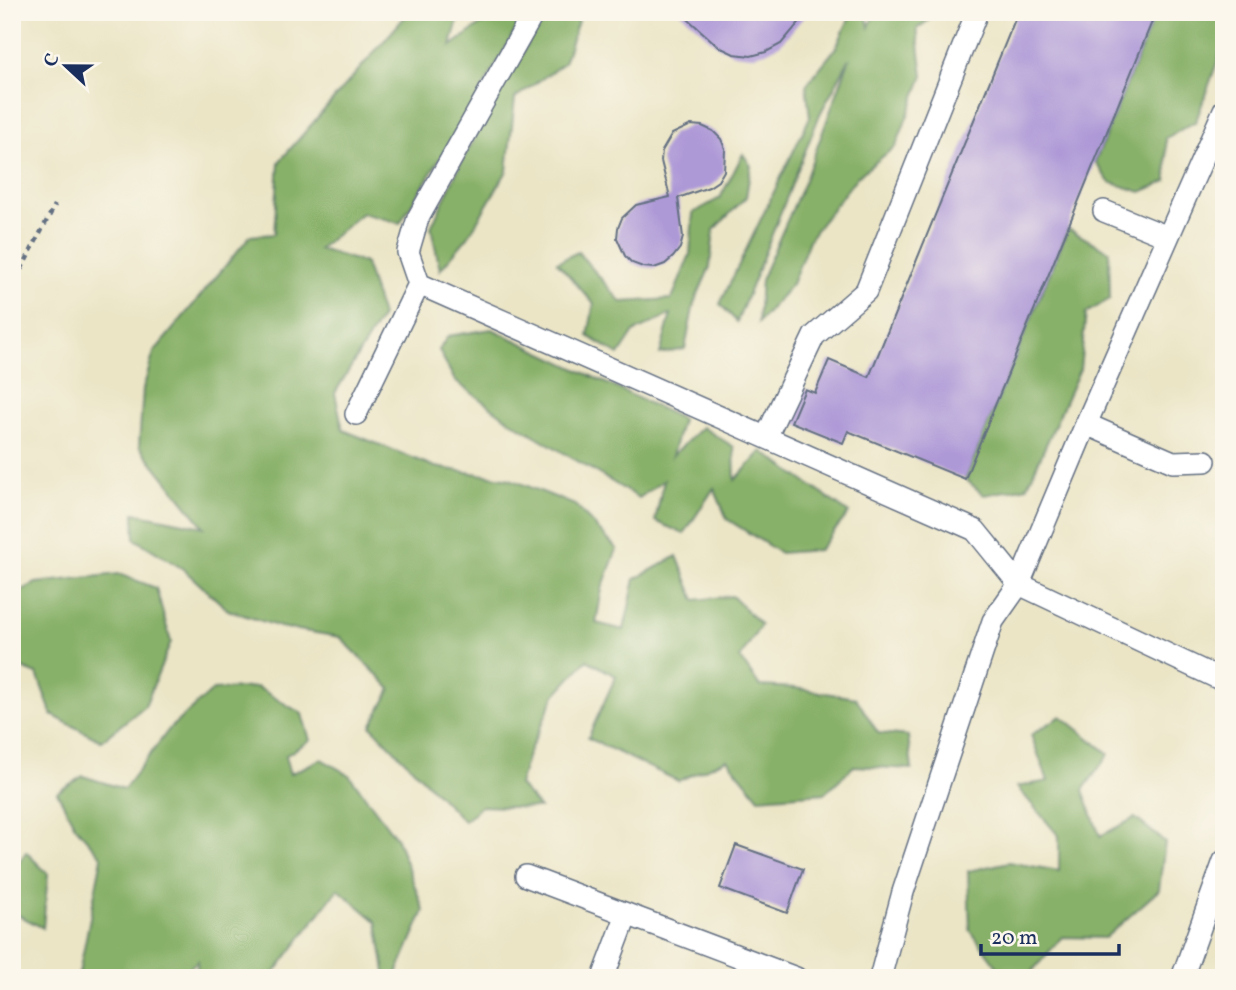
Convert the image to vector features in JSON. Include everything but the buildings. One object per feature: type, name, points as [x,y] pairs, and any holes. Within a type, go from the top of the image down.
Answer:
[{"type":"lane","points":[[356,414],[419,284],[408,252],[418,218],[534,12]]},
{"type":"lane","points":[[766,437],[814,336],[866,291],[977,12]]},
{"type":"lane","points":[[880,978],[903,892],[993,621],[1019,584],[1224,110]]},
{"type":"lane","points":[[1104,211],[1168,237]]},
{"type":"lane","points":[[419,284],[975,530],[1019,584],[1224,681]]},
{"type":"lane","points":[[1086,424],[1173,462],[1205,461]]},
{"type":"lane","points":[[1182,978],[1224,860]]},
{"type":"lane","points":[[526,876],[796,978]]},
{"type":"lane","points":[[603,978],[627,914]]},
{"type":"path","points":[[12,286],[55,205]]},
{"type":"green space","points":[[409,12],[460,12],[451,46],[498,12],[526,12],[472,107],[400,223],[362,213],[319,249],[365,263],[382,316],[335,393],[343,430],[435,467],[510,479],[575,505],[617,549],[602,589],[596,623],[624,630],[635,579],[677,556],[695,600],[732,596],[761,625],[740,658],[760,686],[795,688],[856,698],[878,733],[908,736],[912,769],[854,766],[825,793],[759,798],[727,759],[678,781],[588,738],[616,676],[587,660],[555,695],[528,754],[519,785],[540,808],[481,806],[464,821],[371,726],[391,689],[340,637],[280,627],[228,610],[183,569],[135,539],[134,513],[204,527],[139,446],[143,389],[154,352],[250,236],[274,234],[279,162]]},
{"type":"green space","points":[[545,12],[581,12],[564,63],[515,98],[507,171],[468,237],[440,270],[431,227],[461,163]]},
{"type":"green space","points":[[852,12],[866,12],[869,27],[875,12],[939,12],[917,29],[923,76],[896,146],[857,177],[810,238],[792,284],[758,323],[761,280],[805,180],[850,58],[820,114],[737,322],[720,304],[810,117],[806,85],[836,48]]},
{"type":"green space","points":[[1156,12],[1224,12],[1224,32],[1219,57],[1196,121],[1166,138],[1167,181],[1141,192],[1109,182],[1095,162]]},
{"type":"green space","points":[[743,154],[751,166],[746,197],[714,230],[710,267],[694,303],[685,349],[660,354],[671,314],[634,332],[619,355],[588,336],[594,304],[557,262],[578,252],[621,302],[672,299],[690,254],[693,213],[720,198]]},
{"type":"green space","points":[[1068,229],[1109,251],[1110,299],[1086,313],[1080,369],[1027,487],[984,495],[965,479]]},
{"type":"green space","points":[[492,329],[682,419],[672,456],[702,427],[734,447],[735,480],[762,451],[849,513],[819,550],[780,553],[727,519],[714,488],[684,534],[655,521],[664,480],[639,498],[509,420],[455,381],[439,350],[448,336]]},
{"type":"green space","points":[[119,574],[156,588],[171,642],[145,706],[101,741],[52,715],[37,674],[12,664],[12,595],[36,583]]},
{"type":"green space","points":[[257,687],[302,714],[310,740],[285,756],[290,774],[321,759],[349,775],[397,839],[424,911],[395,978],[386,978],[377,922],[338,889],[273,978],[195,978],[198,961],[176,978],[78,978],[102,857],[75,826],[57,792],[83,776],[124,789],[170,728],[213,690]]},
{"type":"green space","points":[[1061,716],[1109,754],[1083,790],[1100,836],[1135,818],[1165,842],[1159,890],[1105,938],[1062,937],[1029,975],[998,968],[970,930],[968,871],[1009,862],[1059,871],[1059,836],[1017,787],[1048,781],[1031,735]]},
{"type":"green space","points":[[26,852],[48,874],[43,928],[14,913],[12,908],[12,872]]}]
